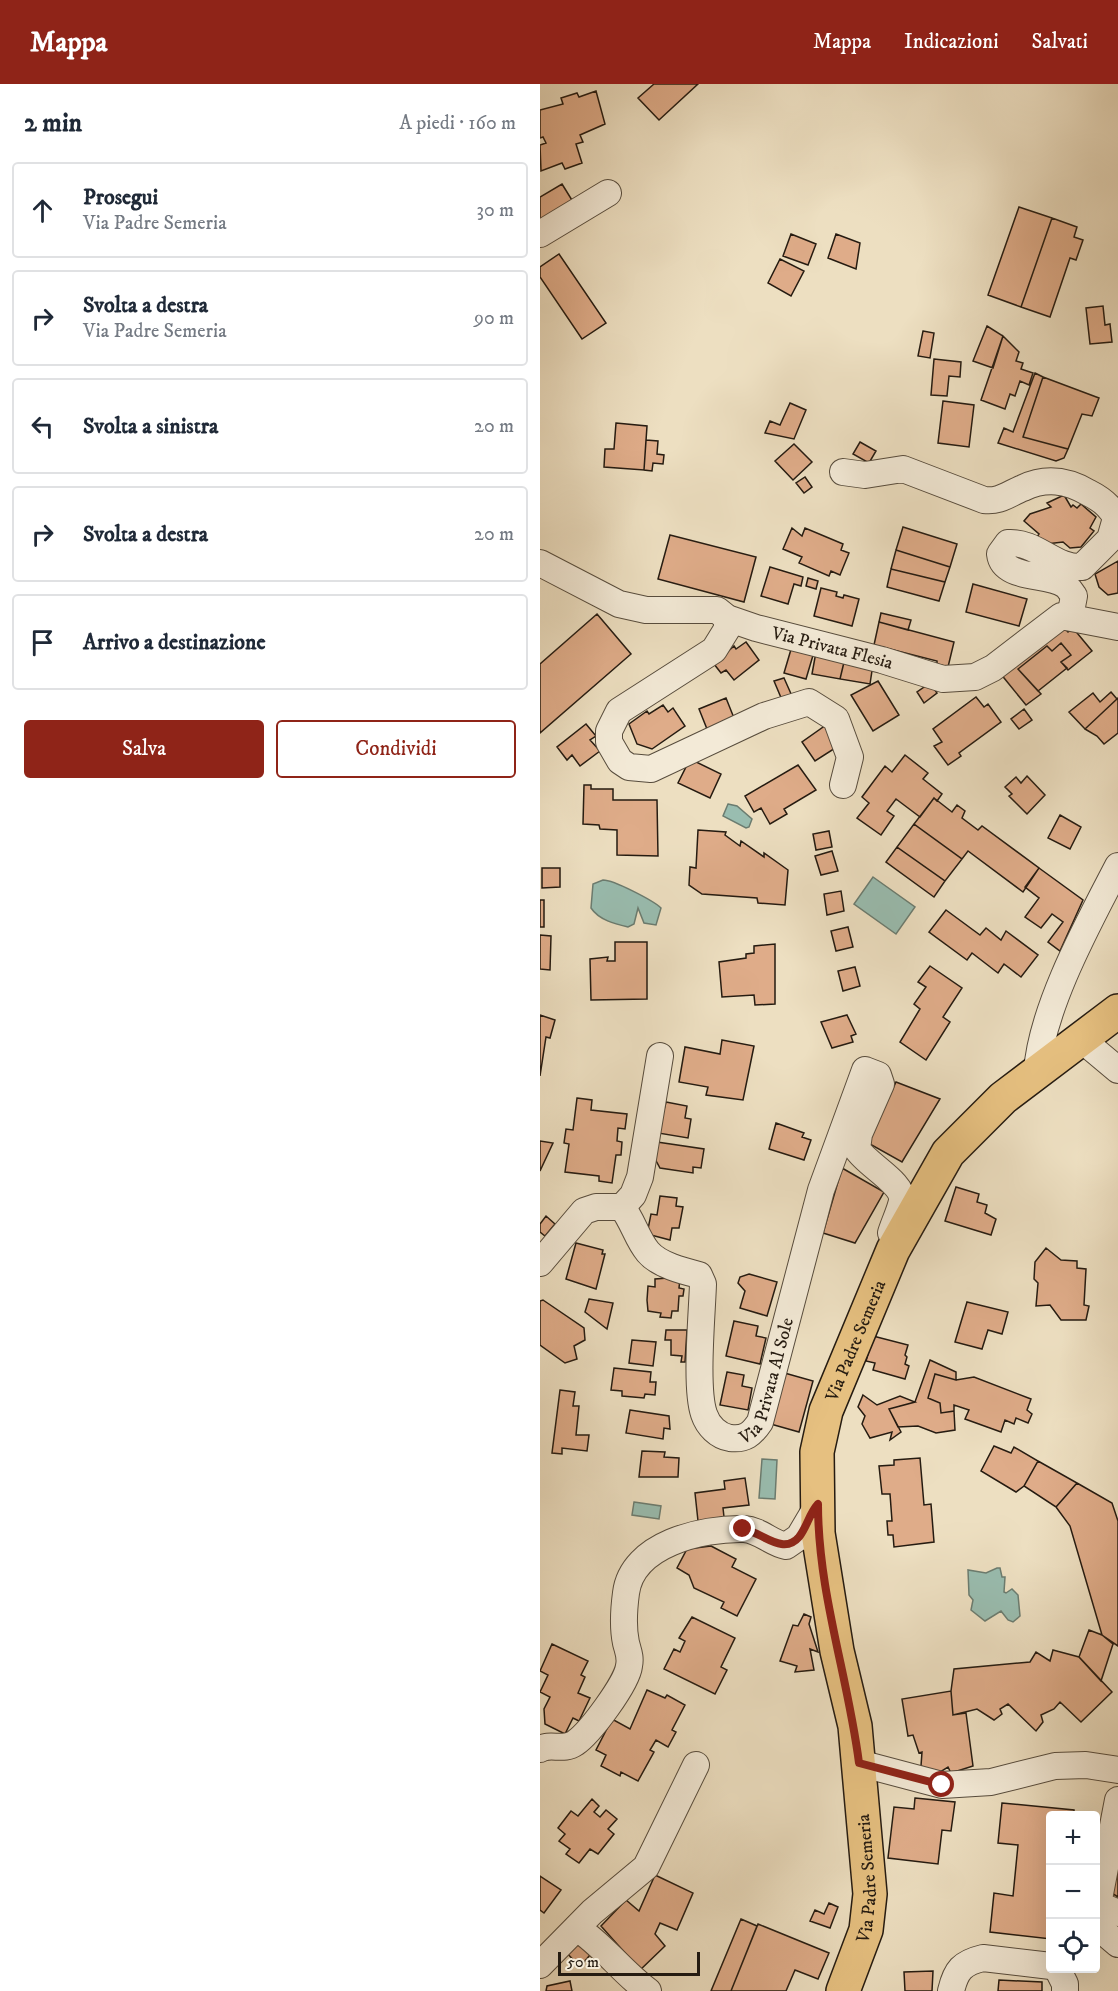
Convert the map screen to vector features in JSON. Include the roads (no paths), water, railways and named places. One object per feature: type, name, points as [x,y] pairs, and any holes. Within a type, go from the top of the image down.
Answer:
[{"type":"main road","name":"Via Padre Semeria","points":[[850,1987],[866,1930],[870,1894],[855,1726],[837,1651],[823,1570],[817,1452],[826,1411],[893,1250],[948,1153],[1003,1098],[1118,1011]]},
{"type":"street","points":[[540,234],[608,193]]},
{"type":"street","points":[[843,472],[865,475],[903,469],[984,500],[996,502],[1040,481],[1055,480],[1076,485],[1109,508],[1116,518],[1110,539],[1082,567],[1064,564],[1019,542],[1008,543],[1000,554],[1001,560],[1008,568],[1064,584],[1074,596],[1070,617],[1118,627]]},
{"type":"street","name":"Via Privata Flesia","points":[[540,563],[620,604],[646,610],[697,608],[717,610],[727,618],[943,679],[975,677],[993,668],[1061,616],[1070,617]]},
{"type":"street","points":[[727,618],[727,629],[714,650],[619,711],[609,731],[613,752],[629,767],[651,769],[764,716],[809,702],[836,719],[850,757],[843,785]]},
{"type":"street","points":[[1037,1072],[1038,1048],[1052,1006],[1118,866]]},
{"type":"street","points":[[1081,1039],[1118,1070]]},
{"type":"street","points":[[540,1263],[584,1211],[596,1207],[622,1207],[633,1195],[640,1177],[660,1056]]},
{"type":"street","name":"Via Privata Al Sole","points":[[622,1207],[632,1220],[647,1251],[656,1260],[699,1275],[703,1284],[701,1391],[703,1414],[717,1433],[742,1439],[753,1433],[760,1422],[821,1191],[865,1070],[878,1075],[881,1084],[859,1134],[857,1149],[864,1160],[898,1186],[902,1200],[890,1235],[893,1250]]},
{"type":"street","points":[[540,1749],[544,1746],[560,1748],[576,1743],[624,1684],[630,1656],[626,1642],[626,1594],[629,1575],[640,1561],[666,1545],[705,1534],[754,1531],[782,1545],[790,1545],[799,1537],[818,1504]]},
{"type":"street","points":[[859,1763],[942,1785],[991,1782],[1055,1766],[1086,1764],[1118,1770]]},
{"type":"street","points":[[540,1965],[592,1912],[646,1867],[696,1765]]},
{"type":"street","points":[[1118,1800],[1099,1899],[1111,1910],[1098,1916],[1098,1927],[1118,1944]]},
{"type":"street","points":[[577,1928],[593,1939],[620,1968],[648,1991]]},
{"type":"street","points":[[951,1991],[956,1973],[962,1965],[972,1960],[983,1958],[1046,1965]]},
{"type":"street","points":[[1060,1973],[1065,1984],[1065,1991]]},
{"type":"water","points":[[728,804],[737,806],[752,819],[749,827],[746,828],[723,816]]},
{"type":"water","points":[[873,877],[915,907],[896,934],[854,904]]},
{"type":"water","points":[[603,880],[634,891],[661,908],[656,925],[644,923],[638,908],[634,924],[628,927],[598,916],[591,908],[593,884]]},
{"type":"water","points":[[762,1459],[777,1460],[775,1499],[759,1498]]},
{"type":"water","points":[[634,1502],[661,1506],[659,1519],[632,1515]]},
{"type":"water","points":[[1000,1568],[1002,1577],[1005,1577],[1004,1592],[1012,1589],[1018,1595],[1020,1616],[1013,1622],[1008,1620],[1001,1611],[985,1621],[971,1610],[973,1600],[969,1595],[968,1570],[986,1573]]}]
